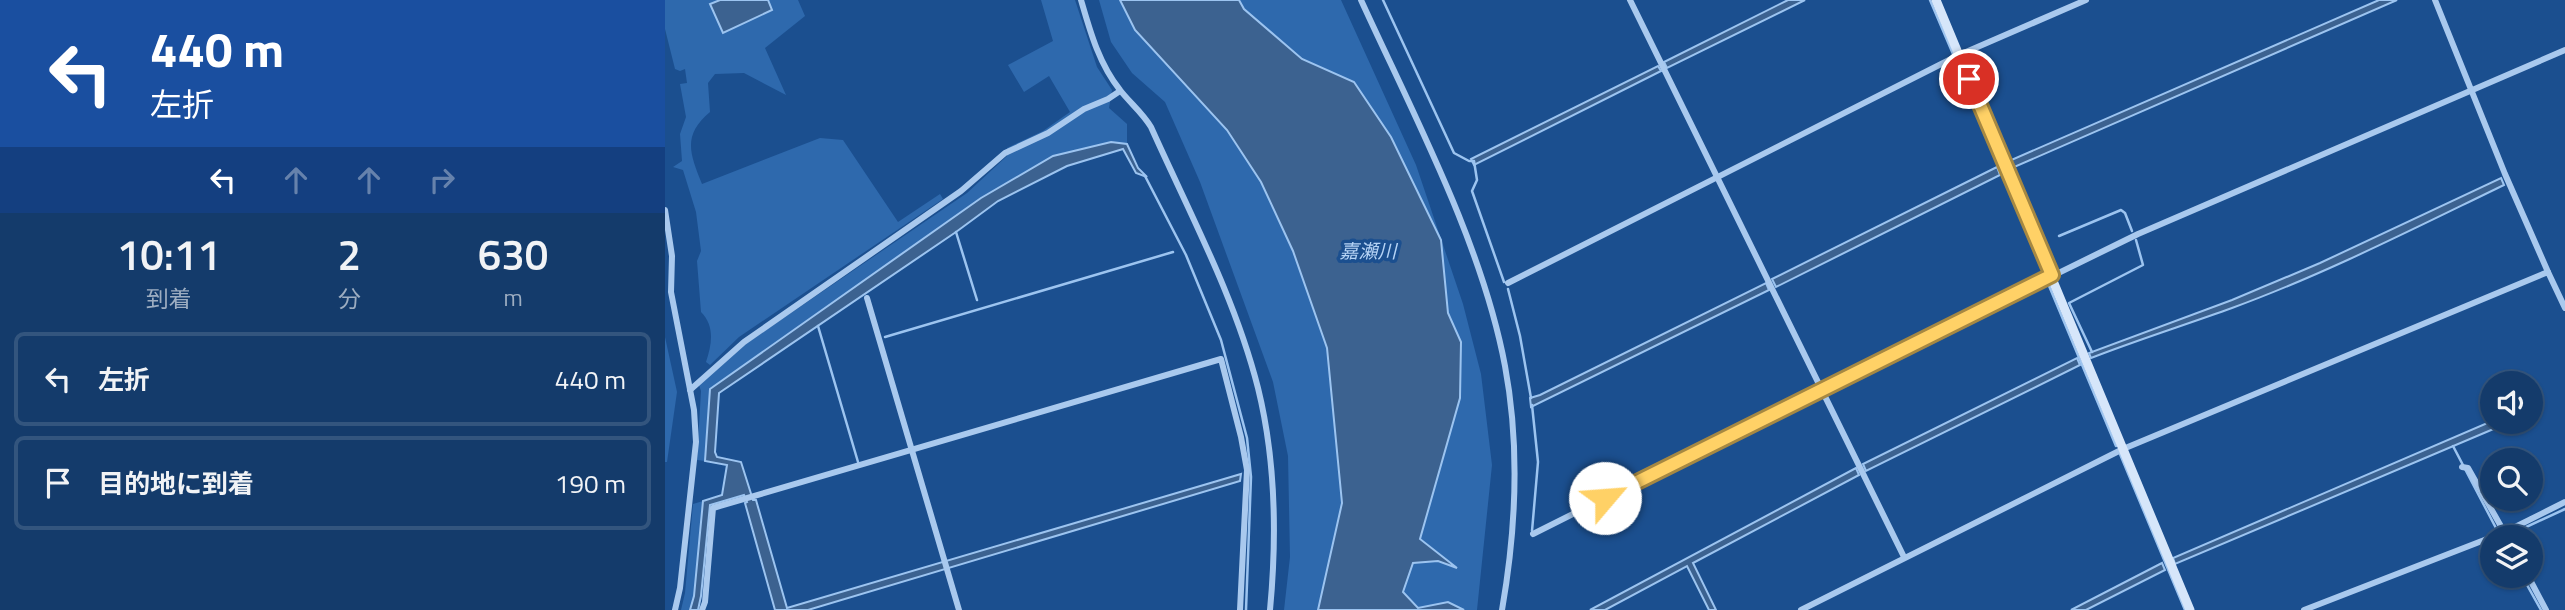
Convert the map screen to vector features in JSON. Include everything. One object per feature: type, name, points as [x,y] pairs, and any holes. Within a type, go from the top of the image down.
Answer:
[{"type":"street","points":[[1081,0],[1104,66],[1120,91],[1142,111],[1151,127],[1226,295],[1258,388],[1272,470],[1274,561],[1270,610]]},
{"type":"street","points":[[1361,0],[1464,231],[1497,330],[1511,412],[1515,467],[1502,610]]},
{"type":"street","points":[[1630,0],[1904,557]]},
{"type":"street","points":[[1936,0],[2190,610]]},
{"type":"street","points":[[1508,283],[1959,55],[2086,0]]},
{"type":"street","points":[[2435,0],[2505,174],[2565,308]]},
{"type":"street","points":[[1534,534],[2052,275],[2162,223],[2565,50]]},
{"type":"street","points":[[690,390],[744,342],[961,191],[1005,153],[1048,134],[1084,108],[1108,99],[1120,91]]},
{"type":"street","points":[[665,211],[672,256],[671,292],[695,410],[696,442],[680,588],[675,610]]},
{"type":"street","points":[[1801,610],[2123,449],[2548,272]]},
{"type":"street","points":[[2556,290],[2565,286]]},
{"type":"street","points":[[867,298],[959,610]]},
{"type":"street","points":[[702,610],[705,602],[713,508],[1221,359],[1247,470],[1240,609],[1231,610]]},
{"type":"street","points":[[2465,468],[2500,525]]},
{"type":"street","points":[[2524,525],[2565,502]]},
{"type":"street","points":[[2304,610],[2480,545]]},
{"type":"street","points":[[2534,588],[2546,610]]},
{"type":"shaded area","points":[[665,0],[798,0],[805,16],[765,48],[786,95],[744,73],[715,74],[708,83],[710,112],[696,128],[691,145],[702,184],[820,138],[843,140],[898,222],[940,194],[943,199],[739,337],[710,365],[706,362],[711,342],[709,323],[701,312],[697,261],[701,251],[696,212],[683,170],[673,167],[682,161],[680,134],[686,117],[680,84],[687,83],[685,69],[675,69],[665,29]]},
{"type":"shaded area","points":[[1041,0],[1075,0],[1097,67],[1112,90],[1109,108],[1127,124],[1127,144],[1111,142],[1053,156],[981,198],[710,389],[705,461],[697,460],[701,391],[699,385],[747,343],[967,193],[1007,156],[1007,148],[1043,131],[1070,112],[1049,76],[1024,92],[1008,65],[1053,41]]},
{"type":"shaded area","points":[[1099,0],[1134,0],[1379,276],[1330,610],[1284,610],[1290,557],[1288,456],[1273,382],[1200,182],[1165,102],[1132,73],[1111,42]]},
{"type":"shaded area","name":"嘉瀬川","points":[[1206,0],[1341,0],[1416,165],[1463,304],[1481,374],[1492,465],[1477,610],[1464,610],[1448,602],[1417,608],[1393,597],[1410,541]]},
{"type":"shaded area","points":[[665,337],[677,392],[667,462],[665,462]]},
{"type":"shaded area","points":[[703,501],[694,596],[690,610],[681,610],[693,504]]},
{"type":"water","points":[[720,0],[768,0],[772,10],[723,33],[710,4]]},
{"type":"water","name":"嘉瀬川","points":[[1120,0],[1239,0],[1244,9],[1302,59],[1354,82],[1391,137],[1441,240],[1448,313],[1461,342],[1460,398],[1420,539],[1457,568],[1438,561],[1413,563],[1403,592],[1418,608],[1448,602],[1464,610],[1318,610],[1342,503],[1327,348],[1293,251],[1261,182],[1227,130],[1135,30]]},
{"type":"water","points":[[1788,0],[1805,0],[1667,68],[1664,62]]},
{"type":"water","points":[[2379,0],[2397,0],[2012,168],[2009,161]]},
{"type":"water","points":[[1658,66],[1661,71],[1474,165],[1471,159]]},
{"type":"water","points":[[1111,142],[1127,144],[1138,168],[1147,177],[1136,173],[1123,149],[1067,166],[998,201],[719,393],[715,452],[717,457],[741,462],[753,500],[756,500],[787,608],[1241,474],[1240,481],[808,610],[775,610],[744,495],[710,505],[701,596],[698,610],[690,610],[694,596],[703,501],[722,495],[727,465],[705,461],[710,389],[981,198],[1053,156]]},
{"type":"water","points":[[1997,167],[2000,175],[1776,287],[1772,279]]},
{"type":"water","points":[[2501,178],[2504,185],[2267,295],[2091,358],[2089,353],[2232,300],[2320,263]]},
{"type":"water","points":[[1766,283],[1769,290],[1531,407],[1530,398]]},
{"type":"water","points":[[2077,358],[2080,365],[1866,471],[1863,464]]},
{"type":"water","points":[[2480,426],[2482,434],[2175,564],[2173,558]]},
{"type":"water","points":[[1856,468],[1859,475],[1693,563],[1716,610],[1709,610],[1687,566],[1605,610],[1590,610]]},
{"type":"water","points":[[2162,563],[2165,570],[2086,610],[2071,610]]},
{"type":"waterway","points":[[1383,0],[1454,153],[1474,161],[1477,180],[1472,191],[1504,282]]},
{"type":"waterway","points":[[1930,0],[1953,54]]},
{"type":"waterway","points":[[1955,60],[2044,274]]},
{"type":"waterway","points":[[1145,176],[1186,255],[1221,340],[1247,438],[1251,477],[1246,610]]},
{"type":"waterway","points":[[2059,236],[2121,210],[2125,213],[2132,231]]},
{"type":"waterway","points":[[956,232],[977,300]]},
{"type":"waterway","points":[[2092,352],[2069,303],[2143,265],[2136,240]]},
{"type":"waterway","points":[[885,337],[1173,252]]},
{"type":"waterway","points":[[2047,281],[2116,446]]},
{"type":"waterway","points":[[1508,289],[1531,398]]},
{"type":"waterway","points":[[818,326],[858,462]]},
{"type":"waterway","points":[[1532,405],[1538,462],[1532,531]]},
{"type":"waterway","points":[[2453,446],[2494,525]]},
{"type":"waterway","points":[[2120,454],[2185,610]]},
{"type":"waterway","points":[[2531,525],[2565,509]]},
{"type":"waterway","points":[[2529,588],[2541,610]]},
{"type":"route","points":[[1605,498],[2052,275],[1969,79]]}]
